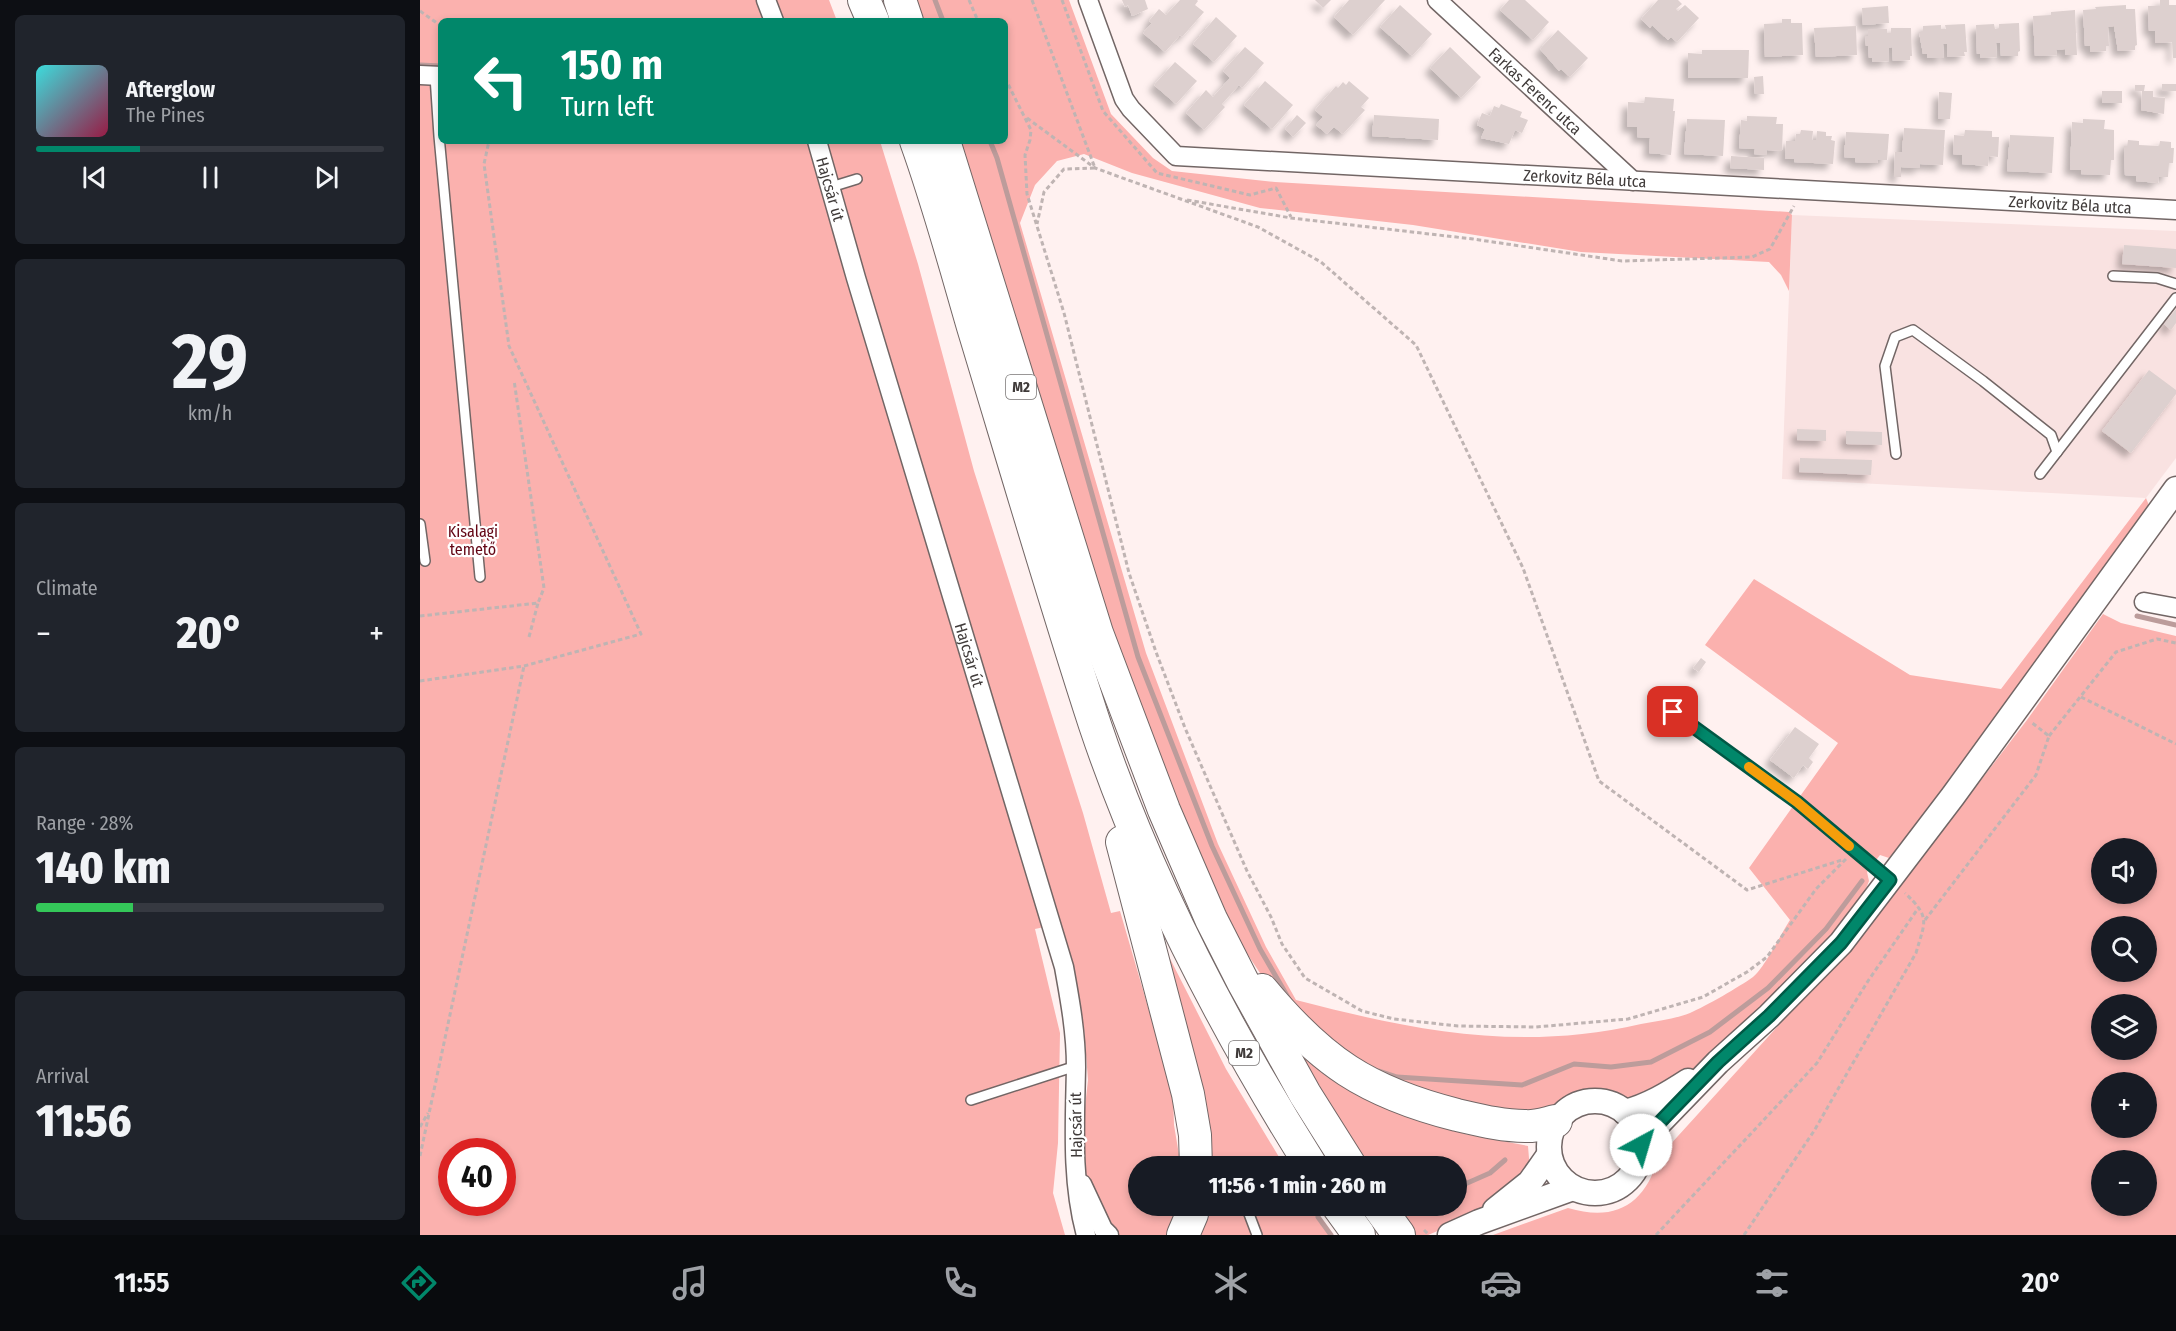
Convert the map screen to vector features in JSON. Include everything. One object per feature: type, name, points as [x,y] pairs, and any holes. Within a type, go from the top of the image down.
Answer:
[{"type":"highway","points":[[864,0],[872,18]]},
{"type":"highway","points":[[900,0],[906,18]]},
{"type":"highway","name":"M2","points":[[917,144],[1096,727],[1135,829],[1183,936],[1244,1054],[1305,1156]]},
{"type":"highway","name":"M2","points":[[945,144],[1097,633],[1164,810],[1223,944],[1271,1036],[1344,1156]]},
{"type":"highway","points":[[1096,727],[1115,820],[1133,876],[1146,938],[1188,1094],[1195,1135],[1196,1156]]},
{"type":"highway","points":[[1223,944],[1293,1027],[1319,1051],[1364,1081],[1385,1092],[1434,1109],[1484,1121],[1526,1127],[1556,1121]]},
{"type":"highway","points":[[1183,1235],[1191,1216]]},
{"type":"highway","points":[[1345,1216],[1359,1235]]},
{"type":"highway","points":[[1391,1216],[1412,1232]]},
{"type":"street","points":[[766,0],[773,18]]},
{"type":"street","name":"Zerkovitz Béla utca","points":[[1088,0],[1124,99],[1176,156],[2176,210]]},
{"type":"street","name":"Farkas Ferenc utca","points":[[1437,0],[1633,182]]},
{"type":"street","name":"Hajcsár út","points":[[818,144],[1064,967],[1074,1025],[1076,1066],[1074,1142],[1079,1211],[1086,1235]]},
{"type":"street","points":[[1641,1145],[1718,1062],[1769,1016],[1841,943],[1890,880],[2176,489]]},
{"type":"street","points":[[2144,602],[2176,608]]},
{"type":"street","points":[[1625,1112],[1669,1094],[1718,1062]]},
{"type":"street","points":[[1596,1100],[1612,1103],[1625,1112],[1634,1121],[1641,1145],[1636,1169],[1629,1179],[1609,1191],[1597,1193],[1574,1188],[1562,1180],[1553,1168],[1549,1155],[1548,1143],[1556,1121],[1567,1110],[1581,1102],[1596,1100]]},
{"type":"street","points":[[1479,1222],[1530,1182],[1549,1155]]},
{"type":"street","name":"Hajcsár út","points":[[1078,1174],[1103,1229],[1108,1235]]},
{"type":"street","points":[[1450,1235],[1479,1222],[1574,1188]]},
{"type":"lane","points":[[432,76],[438,139]]},
{"type":"lane","points":[[439,144],[480,577]]},
{"type":"lane","points":[[831,188],[857,179]]},
{"type":"lane","points":[[2113,276],[2157,278],[2176,284]]},
{"type":"lane","points":[[2040,474],[2176,298]]},
{"type":"lane","points":[[1896,454],[1885,366],[1895,337],[1913,330],[2051,435],[2056,452]]},
{"type":"lane","points":[[420,524],[425,561]]},
{"type":"lane","points":[[1673,712],[1797,802],[1890,880]]},
{"type":"lane","points":[[971,1100],[1076,1066]]},
{"type":"lane","points":[[1250,1216],[1257,1235]]},
{"type":"path","points":[[969,0],[977,18]]},
{"type":"path","points":[[1032,0],[1095,168]]},
{"type":"path","points":[[420,11],[438,24]]},
{"type":"path","points":[[1008,84],[1031,130],[1025,155],[1027,194],[1064,313],[1129,573],[1185,728],[1247,872],[1267,909],[1282,944],[1305,978],[1362,1011],[1394,1019],[1458,1026],[1536,1027],[1628,1019],[1703,997],[1747,972],[1767,957],[1816,889],[1844,859]]},
{"type":"path","points":[[1025,117],[1095,168],[1258,227],[1321,262],[1416,345],[1523,568],[1599,782],[1747,890],[1860,855]]},
{"type":"path","points":[[420,681],[524,666],[641,634],[509,346],[484,164],[488,144]]},
{"type":"path","points":[[1037,226],[1044,192],[1064,169],[1095,168]]},
{"type":"path","points":[[1276,188],[1291,218]]},
{"type":"path","points":[[1180,199],[1291,218],[1473,238],[1622,261],[1752,257],[1770,249],[1790,212],[1806,190]]},
{"type":"path","points":[[514,380],[544,588],[529,637]]},
{"type":"path","points":[[420,616],[538,603]]},
{"type":"path","points":[[1744,1235],[1814,1131],[1916,953],[1925,920],[2036,775],[2049,736],[2116,652],[2157,639],[2176,643]]},
{"type":"path","points":[[420,1156],[524,666]]},
{"type":"path","points":[[2081,697],[2176,744]]},
{"type":"path","points":[[2015,710],[2049,736]]},
{"type":"path","points":[[1890,880],[1919,907],[1925,920]]},
{"type":"path","points":[[1656,1235],[1817,1063],[1868,981],[1919,907]]},
{"type":"path","points":[[420,1127],[430,1109]]},
{"type":"path","points":[[1412,1232],[1429,1235]]},
{"type":"shaded area","points":[[1792,215],[2176,231],[2176,458],[2146,498],[1782,479]]},
{"type":"green space","name":"Kisalagi temető","points":[[420,0],[829,0],[836,18],[438,18],[438,144],[881,144],[918,264],[974,471],[1083,813],[1111,913],[1120,911],[1173,1093],[1174,1125],[1179,1156],[1128,1156],[1128,1216],[1175,1216],[1169,1233],[1167,1235],[1116,1235],[1087,1179],[1081,1143],[1088,1080],[1084,1028],[1058,924],[1035,929],[1060,1033],[1058,1143],[1053,1193],[1065,1235],[420,1235]]},
{"type":"green space","points":[[906,0],[1069,0],[1111,114],[1153,158],[1172,171],[1275,182],[1789,212],[1792,215],[1789,291],[1781,275],[1769,262],[1581,252],[1413,225],[1260,208],[1132,173],[1084,154],[1057,161],[1035,185],[1020,223],[1146,653],[1218,844],[1266,947],[1296,1000],[1425,1029],[1510,1037],[1596,1032],[1666,1020],[1690,1013],[1722,996],[1757,973],[1790,920],[1749,868],[1838,743],[1705,645],[1754,579],[1910,675],[2001,689],[2146,498],[2150,508],[1896,852],[1889,858],[1880,855],[1867,872],[1869,881],[1863,896],[1833,937],[1711,1058],[1679,1082],[1635,1102],[1606,1094],[1579,1094],[1555,1105],[1541,1118],[1371,1080],[1270,988],[1220,913],[1108,634],[953,144],[1008,144],[1008,18],[913,18]]},
{"type":"green space","points":[[2103,614],[2121,623],[2176,636],[2176,1235],[1493,1235],[1568,1208],[1600,1213],[1614,1211],[1626,1206],[1636,1198],[1645,1188],[1658,1158],[1848,949],[1899,887],[2027,720]]},
{"type":"green space","points":[[1154,927],[1226,1069],[1278,1156],[1200,1156]]},
{"type":"green space","points":[[1276,1028],[1322,1073],[1367,1100],[1391,1111],[1465,1134],[1528,1146],[1530,1171],[1481,1213],[1428,1235],[1414,1235],[1398,1216],[1467,1216],[1467,1156],[1356,1156]]},
{"type":"green space","points":[[1198,1216],[1319,1216],[1333,1235],[1193,1235]]},
{"type":"building","points":[[1122,0],[1145,0],[1148,9],[1132,16],[1128,5],[1125,7]]},
{"type":"building","points":[[1180,0],[1197,0],[1195,5],[1204,12],[1165,52],[1143,33],[1152,23],[1149,21],[1159,9],[1166,15]]},
{"type":"building","points":[[1315,0],[1331,0],[1323,8]]},
{"type":"building","points":[[1349,0],[1385,0],[1353,35],[1334,17]]},
{"type":"building","points":[[1509,0],[1525,0],[1549,22],[1533,40],[1500,10]]},
{"type":"building","points":[[1658,0],[1678,0],[1682,4],[1676,9],[1678,11],[1685,5],[1699,18],[1677,42],[1671,37],[1668,40],[1652,25],[1650,28],[1641,19]]},
{"type":"building","points":[[2160,0],[2169,0],[2169,5],[2176,5],[2176,58],[2173,58],[2172,42],[2155,43],[2155,31],[2149,31],[2148,6],[2160,6]]},
{"type":"building","points":[[1400,5],[1432,34],[1412,56],[1380,27]]},
{"type":"building","points":[[2126,5],[2126,9],[2135,9],[2137,45],[2135,50],[2118,51],[2114,26],[2108,27],[2109,46],[2106,46],[2106,51],[2090,52],[2090,46],[2085,46],[2083,10]]},
{"type":"building","points":[[1888,6],[1889,23],[1863,25],[1862,8]]},
{"type":"building","points":[[2075,10],[2077,55],[2065,55],[2065,49],[2056,50],[2057,55],[2035,56],[2033,16]]},
{"type":"building","points":[[1216,17],[1237,36],[1214,62],[1193,44]]},
{"type":"building","points":[[1782,19],[1791,19],[1791,23],[1802,23],[1803,55],[1765,57],[1764,24],[1782,23]]},
{"type":"building","points":[[2019,23],[2020,51],[2018,56],[2001,56],[2000,43],[1996,43],[1997,57],[1980,58],[1980,54],[1977,54],[1976,25],[1994,24],[1995,29],[1999,28],[1999,24]]},
{"type":"building","points":[[1965,24],[1967,52],[1964,52],[1965,56],[1947,57],[1947,44],[1943,44],[1944,58],[1927,58],[1927,54],[1923,54],[1919,32],[1923,32],[1923,26],[1941,25],[1941,29],[1946,29],[1945,25]]},
{"type":"building","points":[[1856,26],[1857,55],[1816,57],[1814,28]]},
{"type":"building","points":[[1891,28],[1911,28],[1912,56],[1910,60],[1893,61],[1892,47],[1889,48],[1889,61],[1872,62],[1872,58],[1869,58],[1868,46],[1866,46],[1865,36],[1868,36],[1868,29],[1887,29],[1887,33],[1891,33]]},
{"type":"building","points":[[1558,30],[1588,58],[1570,77],[1561,69],[1559,71],[1540,49]]},
{"type":"building","points":[[1245,47],[1264,63],[1242,88],[1239,85],[1222,104],[1225,107],[1204,130],[1186,113],[1206,90],[1213,97],[1230,78],[1223,71]]},
{"type":"building","points":[[1450,47],[1481,77],[1461,98],[1430,68]]},
{"type":"building","points":[[1702,50],[1749,50],[1748,78],[1688,78],[1688,53],[1702,54]]},
{"type":"building","points":[[1175,62],[1197,81],[1176,104],[1154,85]]},
{"type":"building","points":[[1763,76],[1764,94],[1755,94],[1754,77]]},
{"type":"building","points":[[1265,81],[1293,105],[1272,129],[1244,105]]},
{"type":"building","points":[[1349,81],[1369,98],[1361,107],[1365,110],[1343,134],[1334,127],[1327,134],[1316,125],[1323,117],[1315,110],[1336,86],[1338,88],[1343,82],[1346,85]]},
{"type":"building","points":[[2162,84],[2176,84],[2176,91],[2162,91]]},
{"type":"building","points":[[2135,85],[2145,85],[2144,91],[2153,91],[2153,97],[2165,98],[2164,114],[2141,110],[2142,91],[2135,91]]},
{"type":"building","points":[[2102,91],[2122,91],[2122,103],[2102,103]]},
{"type":"building","points":[[1939,92],[1952,93],[1950,119],[1938,119]]},
{"type":"building","points":[[1645,97],[1674,99],[1671,155],[1649,153],[1650,138],[1637,137],[1637,127],[1627,127],[1628,102],[1644,103]]},
{"type":"building","points":[[1501,104],[1522,112],[1520,117],[1528,120],[1522,133],[1515,130],[1509,144],[1481,138],[1485,129],[1477,125],[1482,113],[1490,116],[1494,106],[1499,108]]},
{"type":"building","points":[[1297,115],[1306,123],[1293,137],[1285,129]]},
{"type":"building","points":[[1374,115],[1439,119],[1438,140],[1372,136]]},
{"type":"building","points":[[1747,116],[1777,117],[1776,124],[1783,124],[1782,151],[1767,150],[1767,155],[1754,154],[1755,149],[1739,148],[1741,120],[1747,121]]},
{"type":"building","points":[[1687,119],[1725,120],[1723,156],[1684,154]]},
{"type":"building","points":[[2083,119],[2105,120],[2104,129],[2114,130],[2114,160],[2111,160],[2110,175],[2081,174],[2081,170],[2070,170],[2072,122],[2083,123]]},
{"type":"building","points":[[1904,128],[1945,130],[1943,165],[1920,164],[1920,168],[1901,167],[1901,177],[1894,177],[1895,152],[1902,152]]},
{"type":"building","points":[[1801,130],[1813,131],[1812,140],[1816,140],[1817,131],[1826,132],[1826,136],[1832,136],[1831,140],[1835,141],[1833,164],[1794,162],[1794,159],[1785,159],[1786,141],[1795,141],[1796,134],[1800,134]]},
{"type":"building","points":[[1965,130],[1992,131],[1992,137],[1999,137],[1998,157],[1989,156],[1988,166],[1962,164],[1962,155],[1953,154],[1954,135],[1964,136]]},
{"type":"building","points":[[1846,132],[1889,134],[1887,160],[1867,163],[1855,162],[1855,158],[1844,157]]},
{"type":"building","points":[[2010,135],[2054,137],[2052,173],[2007,171]]},
{"type":"building","points":[[2128,140],[2139,141],[2139,145],[2159,146],[2160,141],[2171,142],[2171,148],[2174,148],[2173,163],[2169,163],[2168,177],[2159,177],[2158,183],[2136,181],[2136,176],[2125,175],[2124,146],[2127,146]]},
{"type":"building","points":[[1731,156],[1764,158],[1764,170],[1730,168]]},
{"type":"building","points":[[2124,245],[2176,249],[2176,268],[2122,264]]},
{"type":"building","points":[[2176,309],[2176,323],[2171,330],[2164,324]]},
{"type":"building","points":[[2149,370],[2176,390],[2176,394],[2131,453],[2102,431]]},
{"type":"building","points":[[1797,429],[1826,430],[1826,441],[1797,440]]},
{"type":"building","points":[[1846,431],[1882,432],[1882,445],[1846,444]]},
{"type":"building","points":[[1800,458],[1872,460],[1871,475],[1799,472]]},
{"type":"building","points":[[1701,658],[1706,662],[1699,672],[1693,668]]},
{"type":"building","points":[[1795,727],[1819,744],[1809,758],[1813,762],[1808,769],[1803,765],[1794,778],[1770,760]]},
{"type":"waterway","points":[[935,0],[942,18]]},
{"type":"waterway","points":[[420,65],[438,66]]},
{"type":"waterway","points":[[991,144],[1138,657],[1212,846],[1260,949],[1289,999]]},
{"type":"waterway","points":[[2137,616],[2176,625]]},
{"type":"waterway","points":[[1379,1071],[1397,1077],[1522,1085],[1574,1064],[1611,1067],[1651,1062],[1710,1032],[1768,988],[1826,929],[1862,881]]},
{"type":"waterway","points":[[1467,1183],[1490,1173],[1505,1160]]},
{"type":"waterway","points":[[1318,1217],[1331,1235]]},
{"type":"slow traffic","points":[[1749,767],[1797,802],[1849,846]]},
{"type":"route","points":[[1641,1145],[1718,1062],[1769,1016],[1841,943],[1890,880],[1797,802],[1673,712]]}]
